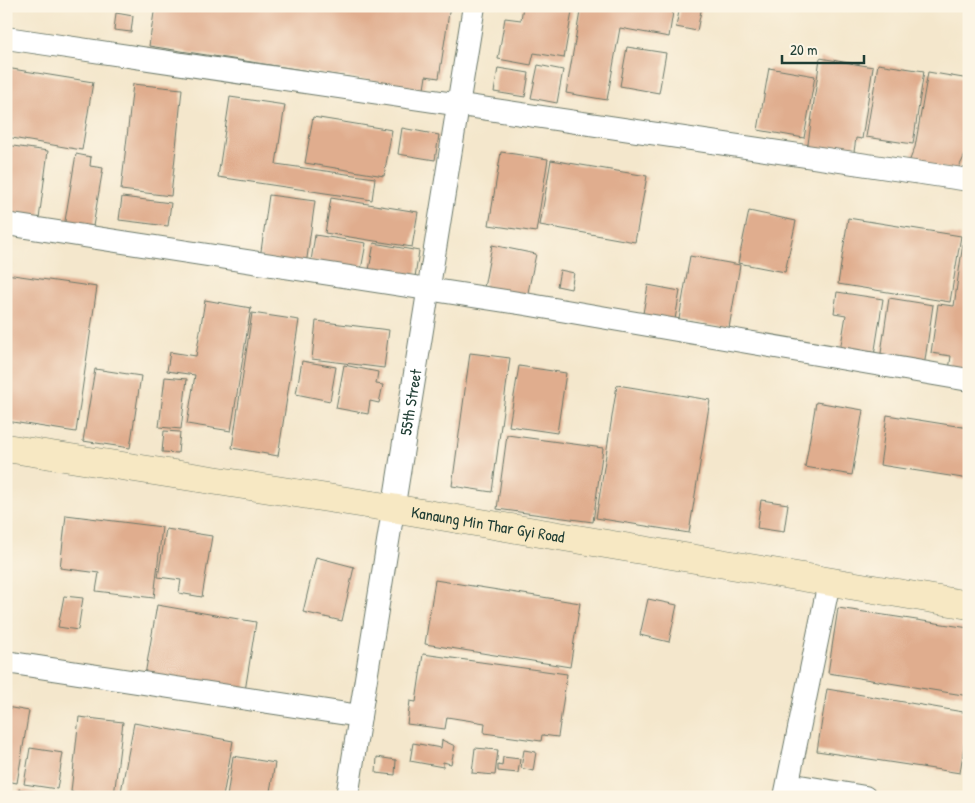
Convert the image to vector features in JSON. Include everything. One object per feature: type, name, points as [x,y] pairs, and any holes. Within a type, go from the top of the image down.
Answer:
[{"type":"street","name":"55th Street","points":[[347,797],[474,6]]},
{"type":"street","points":[[6,38],[969,180]]},
{"type":"street","points":[[6,224],[429,289],[969,380]]},
{"type":"street","name":"Kanaung Min Thar Gyi Road","points":[[6,448],[392,508],[969,605]]},
{"type":"street","points":[[829,582],[786,790],[865,797]]},
{"type":"street","points":[[6,662],[360,716]]},
{"type":"building","points":[[155,6],[374,6],[406,11],[406,6],[450,6],[439,78],[426,76],[424,89],[149,46]]},
{"type":"building","points":[[523,6],[573,6],[564,58],[534,53],[531,65],[498,59],[505,18],[521,20]]},
{"type":"building","points":[[581,6],[674,6],[669,37],[620,28],[607,100],[566,93]]},
{"type":"building","points":[[680,6],[702,6],[697,31],[676,27]]},
{"type":"building","points":[[116,13],[133,16],[131,32],[114,30]]},
{"type":"building","points":[[627,47],[666,53],[659,93],[620,86]]},
{"type":"building","points":[[820,58],[873,67],[862,139],[856,138],[853,159],[807,151]]},
{"type":"building","points":[[878,64],[924,71],[913,144],[866,137]]},
{"type":"building","points":[[538,65],[563,70],[557,103],[531,98]]},
{"type":"building","points":[[6,68],[93,82],[82,150],[6,137]]},
{"type":"building","points":[[498,68],[529,73],[525,97],[494,92]]},
{"type":"building","points":[[769,68],[815,76],[804,138],[758,130]]},
{"type":"building","points":[[928,72],[969,79],[969,156],[965,155],[957,171],[909,162],[915,147]]},
{"type":"building","points":[[133,84],[182,89],[171,196],[121,190]]},
{"type":"building","points":[[230,97],[285,105],[276,164],[375,178],[372,200],[218,177]]},
{"type":"building","points":[[313,117],[392,130],[384,176],[305,163]]},
{"type":"building","points":[[402,128],[439,135],[435,160],[398,154]]},
{"type":"building","points":[[6,145],[48,151],[39,219],[6,214]]},
{"type":"building","points":[[501,152],[548,159],[536,232],[489,225]]},
{"type":"building","points":[[76,154],[91,157],[90,166],[103,168],[92,232],[64,227]]},
{"type":"building","points":[[551,160],[647,176],[635,242],[540,225]]},
{"type":"building","points":[[269,195],[315,201],[306,265],[260,258]]},
{"type":"building","points":[[122,197],[171,203],[168,226],[119,220]]},
{"type":"building","points":[[331,198],[418,212],[412,247],[325,233]]},
{"type":"building","points":[[749,211],[796,221],[785,272],[738,263]]},
{"type":"building","points":[[848,218],[961,236],[950,302],[838,284]]},
{"type":"building","points":[[315,235],[366,243],[361,270],[311,261]]},
{"type":"building","points":[[964,236],[969,237],[969,373],[949,370],[951,356],[931,353],[938,304],[954,306]]},
{"type":"building","points":[[374,243],[419,251],[415,277],[369,270]]},
{"type":"building","points":[[492,245],[536,254],[526,302],[483,293]]},
{"type":"building","points":[[690,256],[740,265],[729,328],[679,319]]},
{"type":"building","points":[[560,270],[574,273],[571,289],[557,286]]},
{"type":"building","points":[[6,274],[97,287],[76,432],[6,421]]},
{"type":"building","points":[[648,285],[680,291],[674,325],[642,319]]},
{"type":"building","points":[[837,292],[883,299],[874,356],[840,351],[846,315],[834,313]]},
{"type":"building","points":[[889,298],[933,305],[924,367],[880,360]]},
{"type":"building","points":[[205,300],[251,308],[231,431],[187,424],[195,375],[167,371],[170,352],[196,356]]},
{"type":"building","points":[[252,313],[299,320],[278,456],[232,448]]},
{"type":"building","points":[[316,321],[389,330],[384,368],[312,359]]},
{"type":"building","points":[[470,353],[510,358],[492,492],[452,486]]},
{"type":"building","points":[[302,361],[336,367],[330,401],[296,394]]},
{"type":"building","points":[[344,365],[378,372],[376,384],[383,385],[379,403],[370,401],[368,414],[336,408]]},
{"type":"building","points":[[519,366],[566,373],[557,433],[509,426]]},
{"type":"building","points":[[95,369],[141,376],[130,448],[83,441]]},
{"type":"building","points":[[165,377],[187,379],[181,429],[159,427]]},
{"type":"building","points":[[617,385],[710,400],[689,533],[596,518]]},
{"type":"building","points":[[816,402],[863,410],[852,475],[805,467]]},
{"type":"building","points":[[887,415],[969,428],[969,479],[880,465]]},
{"type":"building","points":[[164,431],[180,432],[178,453],[162,452]]},
{"type":"building","points":[[507,435],[603,448],[593,522],[497,509]]},
{"type":"building","points":[[761,500],[788,504],[784,532],[757,528]]},
{"type":"building","points":[[66,515],[162,527],[154,598],[96,591],[99,573],[60,568]]},
{"type":"building","points":[[166,529],[212,536],[202,597],[179,593],[181,580],[158,577]]},
{"type":"building","points":[[316,557],[354,567],[342,621],[303,612]]},
{"type":"building","points":[[435,580],[580,603],[570,667],[425,644]]},
{"type":"building","points":[[64,596],[83,598],[78,630],[58,627]]},
{"type":"building","points":[[648,599],[677,605],[669,642],[640,635]]},
{"type":"building","points":[[157,605],[256,622],[245,691],[145,675]]},
{"type":"building","points":[[838,608],[969,628],[969,696],[828,673]]},
{"type":"building","points":[[423,654],[567,674],[558,737],[542,735],[541,741],[484,733],[485,723],[447,717],[445,729],[407,724],[410,701],[416,702]]},
{"type":"building","points":[[827,689],[969,713],[960,773],[817,751]]},
{"type":"building","points":[[6,707],[29,711],[17,783],[6,781]]},
{"type":"building","points":[[79,717],[123,722],[114,796],[71,792]]},
{"type":"building","points":[[134,723],[233,741],[223,797],[120,797]]},
{"type":"building","points":[[442,740],[455,746],[451,764],[443,762],[443,767],[410,761],[413,743],[441,748]]},
{"type":"building","points":[[30,748],[63,753],[57,789],[24,784]]},
{"type":"building","points":[[475,748],[498,750],[495,775],[472,773]]},
{"type":"building","points":[[524,750],[536,752],[533,771],[521,768]]},
{"type":"building","points":[[233,756],[275,763],[269,797],[227,797]]},
{"type":"building","points":[[377,757],[396,760],[395,775],[376,773]]},
{"type":"building","points":[[503,757],[520,759],[518,773],[498,771],[498,765],[502,766]]},
{"type":"building","points":[[19,789],[52,796],[52,797],[18,797]]}]
